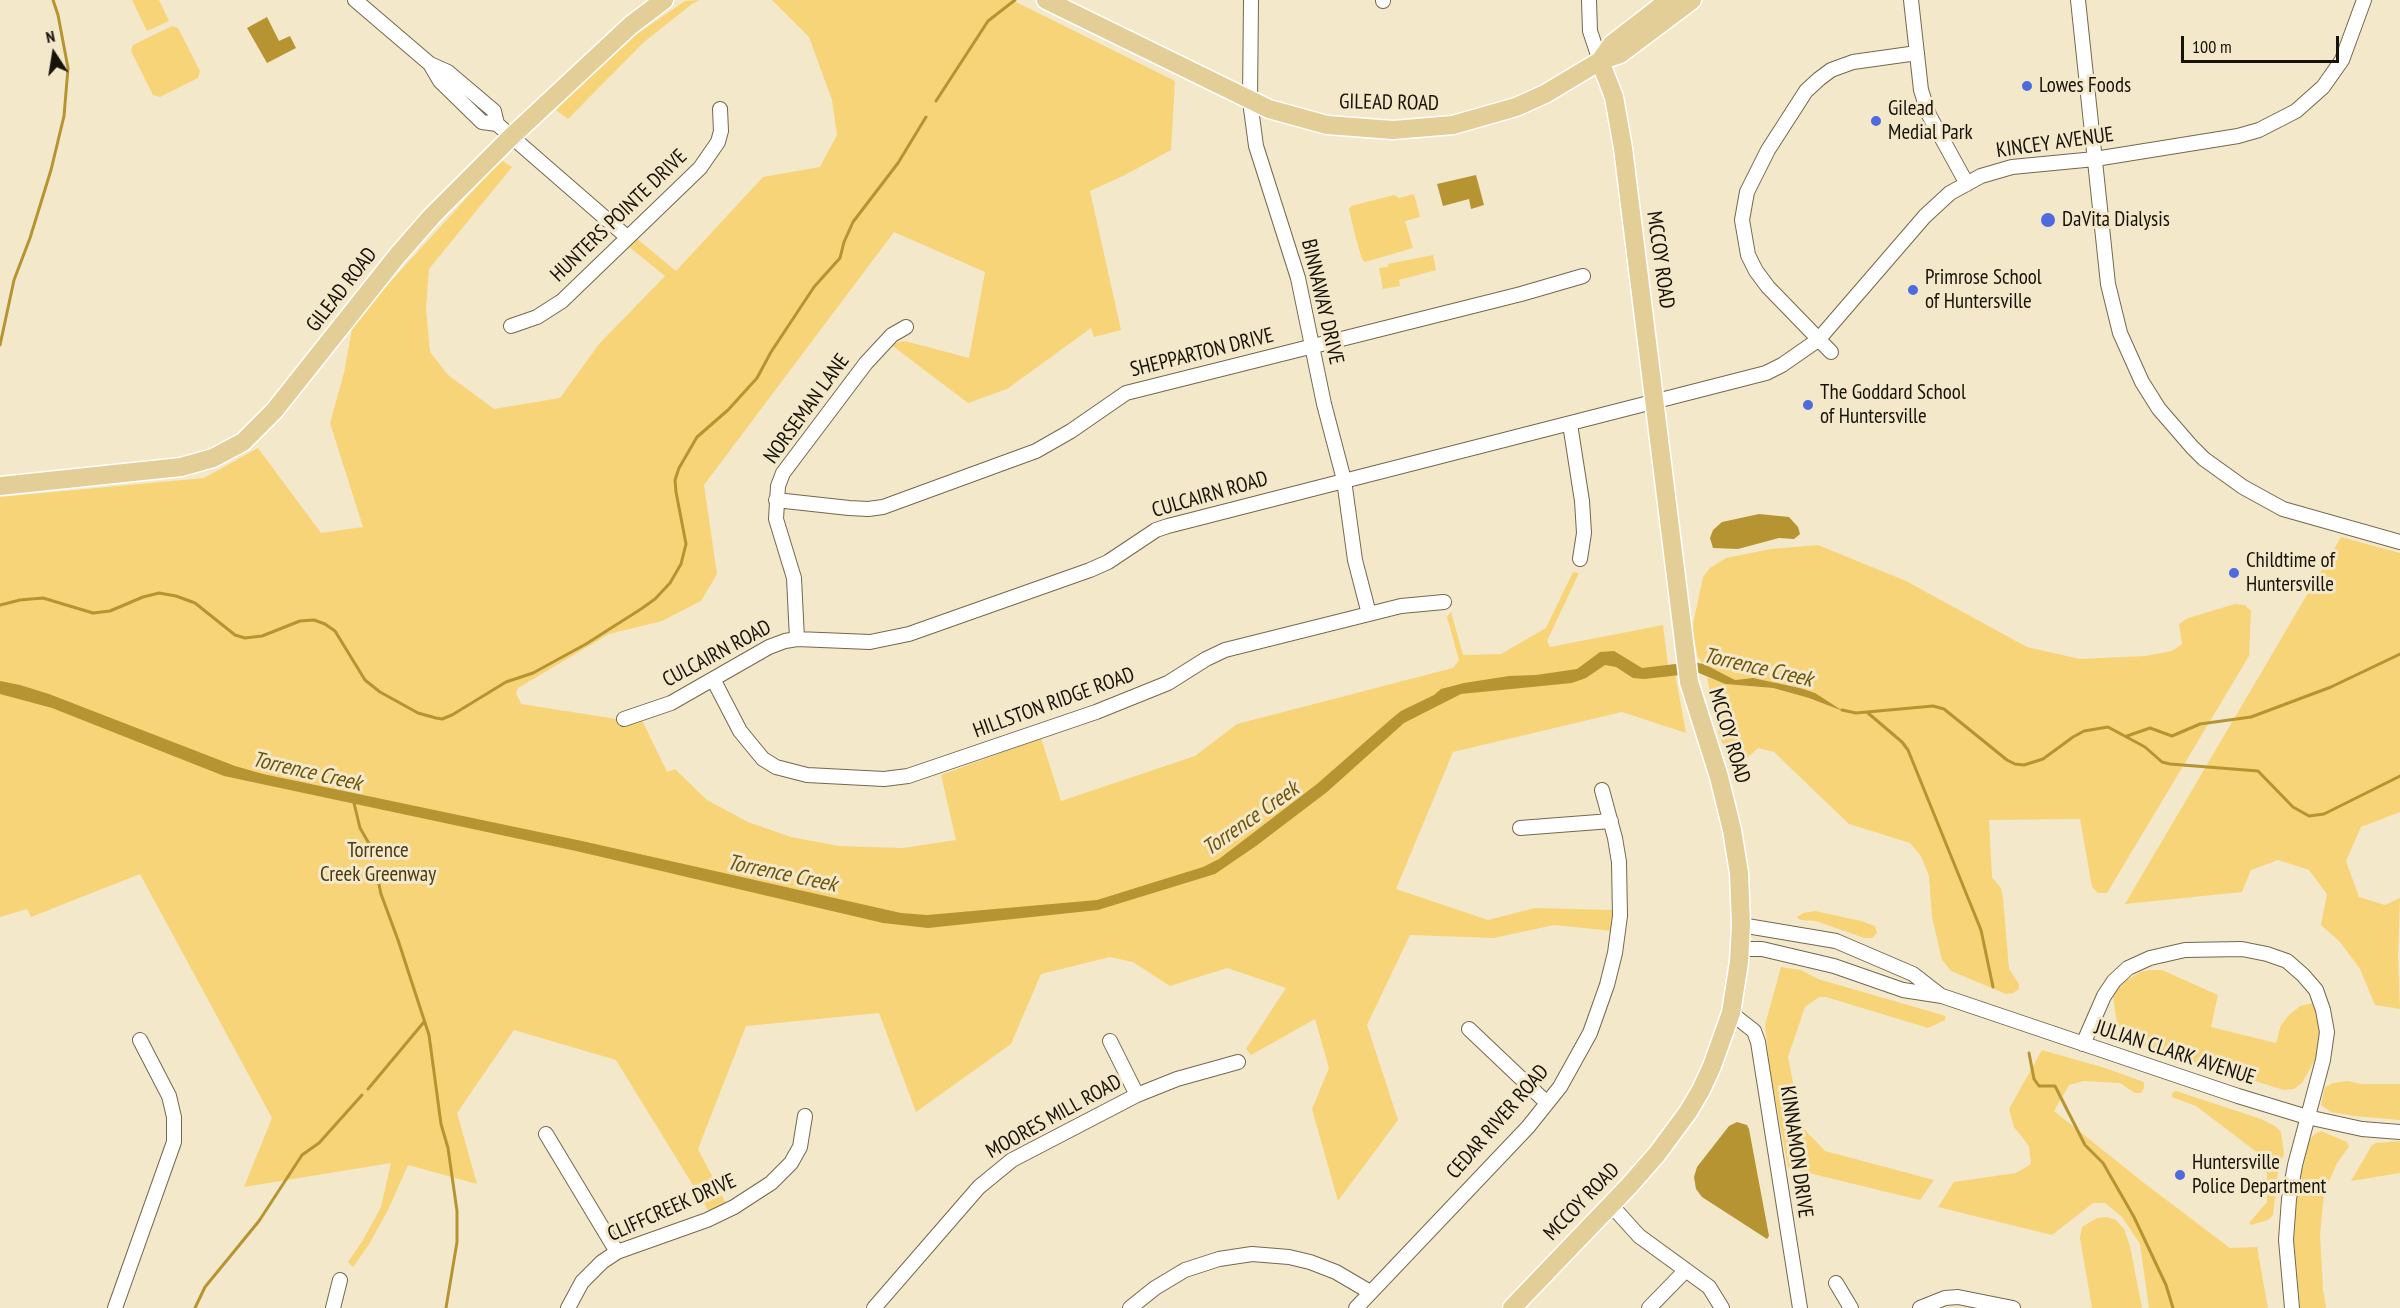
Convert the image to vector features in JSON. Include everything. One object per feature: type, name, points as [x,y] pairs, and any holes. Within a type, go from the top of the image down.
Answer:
[{"type":"main road","name":"GILEAD ROAD","points":[[0,486],[181,467],[213,458],[243,442],[274,411],[432,216],[511,136],[631,26],[664,0]]},
{"type":"main road","name":"GILEAD ROAD","points":[[1046,0],[1250,101],[1290,115],[1336,126],[1393,130],[1453,125],[1516,107],[1545,94],[1600,61],[1620,54],[1692,0]]},
{"type":"main road","name":"GILEAD ROAD","points":[[1600,61],[1612,44],[1669,0]]},
{"type":"main road","name":"MCCOY ROAD","points":[[1512,1308],[1657,1154],[1692,1105],[1712,1066],[1731,1013],[1740,949],[1739,873],[1732,830],[1719,777],[1689,682],[1656,401],[1621,138],[1614,97],[1600,61]]},
{"type":"street","points":[[355,0],[430,64],[448,72],[494,111],[497,124],[627,237]]},
{"type":"street","name":"BINNAWAY DRIVE","points":[[1251,0],[1250,101],[1256,146],[1298,278],[1312,348],[1344,480],[1355,560],[1369,614]]},
{"type":"street","name":"MCCOY ROAD","points":[[1589,0],[1590,31],[1600,61]]},
{"type":"street","points":[[1911,0],[1919,82],[1929,115],[1966,184]]},
{"type":"street","points":[[2078,0],[2108,284],[2115,319],[2142,382],[2169,421],[2204,459],[2266,501],[2295,513],[2400,542]]},
{"type":"street","name":"KINCEY AVENUE","points":[[1656,401],[1766,373],[1782,365],[1818,340],[1840,318],[1925,216],[1950,193],[1981,176],[2012,167],[2095,159],[2238,136],[2279,122],[2310,100],[2332,76],[2342,60],[2364,0]]},
{"type":"street","points":[[1831,351],[1768,287],[1752,263],[1744,237],[1742,220],[1747,192],[1768,150],[1806,92],[1819,79],[1831,70],[1853,62],[1917,53]]},
{"type":"street","name":"HUNTERS POINTE DRIVE","points":[[511,326],[537,317],[557,305],[700,168],[718,142],[721,131],[720,109]]},
{"type":"street","name":"SHEPPARTON DRIVE","points":[[776,500],[858,509],[883,507],[1036,451],[1071,431],[1126,393],[1312,348],[1583,276]]},
{"type":"street","name":"NORSEMAN LANE","points":[[797,639],[794,578],[776,519],[776,500],[783,473],[866,363],[892,335],[906,327]]},
{"type":"street","name":"CULCAIRN ROAD","points":[[624,719],[656,710],[769,647],[797,639],[870,642],[909,634],[1090,570],[1108,562],[1156,530],[1168,526],[1656,401]]},
{"type":"street","points":[[1570,424],[1582,501],[1584,532],[1580,559]]},
{"type":"street","name":"HILLSTON RIDGE ROAD","points":[[713,679],[740,731],[763,759],[776,767],[807,775],[884,779],[908,776],[1096,712],[1168,683],[1206,659],[1226,650],[1401,606],[1444,602]]},
{"type":"street","name":"CEDAR RIVER ROAD","points":[[1356,1308],[1528,1127],[1571,1069],[1590,1033],[1601,1005],[1615,953],[1621,896],[1619,862],[1602,790]]},
{"type":"street","points":[[1520,828],[1611,821]]},
{"type":"street","name":"JULIAN CLARK AVENUE","points":[[1741,925],[1836,941],[1913,974],[1942,996]]},
{"type":"street","name":"JULIAN CLARK AVENUE","points":[[1740,949],[1772,951],[1834,966],[1903,990],[1942,996],[2307,1117],[2362,1129],[2400,1132]]},
{"type":"street","points":[[2083,1044],[2104,996],[2114,981],[2128,968],[2150,958],[2185,950],[2242,949],[2287,961],[2316,990],[2327,1032],[2323,1060],[2295,1166],[2286,1218],[2287,1264],[2292,1308]]},
{"type":"street","name":"KINNAMON DRIVE","points":[[1731,1013],[1754,1031],[1758,1042],[1800,1308]]},
{"type":"street","points":[[1469,1029],[1547,1103]]},
{"type":"street","points":[[115,1308],[174,1142],[174,1117],[169,1096],[140,1040]]},
{"type":"street","points":[[1110,1041],[1137,1095]]},
{"type":"street","name":"MOORES MILL ROAD","points":[[874,1308],[979,1187],[995,1173],[1039,1144],[1137,1095],[1177,1079],[1238,1062]]},
{"type":"street","name":"CLIFFCREEK DRIVE","points":[[568,1308],[582,1282],[602,1262],[617,1252],[707,1220],[751,1197],[771,1183],[785,1169],[800,1147],[805,1116]]},
{"type":"street","points":[[546,1134],[617,1252]]},
{"type":"street","points":[[1611,1205],[1639,1236],[1709,1287],[1722,1308]]},
{"type":"street","points":[[1130,1308],[1155,1288],[1185,1270],[1219,1259],[1252,1254],[1310,1262],[1336,1272],[1370,1293]]},
{"type":"street","points":[[1649,1308],[1685,1271]]},
{"type":"street","points":[[333,1308],[340,1280]]},
{"type":"street","points":[[1836,1283],[1851,1308]]},
{"type":"street","points":[[1920,1308],[1945,1298],[1958,1297],[2013,1308]]},
{"type":"green space","points":[[132,0],[159,0],[169,21],[147,31]]},
{"type":"green space","points":[[700,0],[644,42],[568,119],[556,110],[627,41],[685,1]]},
{"type":"green space","name":"Torrence Creek Greenway","points":[[772,0],[1012,0],[1175,81],[1171,150],[1090,191],[1121,330],[1094,337],[1091,328],[1007,389],[968,403],[890,344],[905,341],[969,358],[985,272],[894,232],[704,485],[717,574],[701,601],[662,621],[609,634],[518,688],[516,693],[521,704],[629,721],[641,718],[667,772],[675,769],[707,800],[748,822],[791,837],[839,846],[903,848],[956,840],[941,775],[1041,738],[1061,801],[1195,756],[1237,724],[1453,668],[1459,660],[1447,617],[1451,612],[1463,655],[1501,654],[1546,628],[1573,572],[1579,573],[1547,641],[1550,647],[1663,625],[1669,674],[1675,673],[1686,733],[1622,712],[1453,752],[1396,889],[1488,920],[1535,908],[1615,910],[1613,931],[1554,925],[1494,938],[1410,935],[1367,1025],[1398,1120],[1338,1201],[1312,1109],[1329,1068],[1315,1019],[1251,1055],[1246,1049],[1286,988],[1227,968],[1170,986],[1133,962],[1110,957],[1041,974],[1011,1044],[916,1112],[879,1013],[746,1026],[698,1149],[727,1205],[710,1213],[616,1060],[514,1030],[457,1113],[477,1184],[408,1165],[388,1210],[353,1267],[348,1262],[381,1207],[391,1163],[244,1187],[272,1118],[140,874],[31,917],[27,909],[0,917],[0,497],[204,478],[258,448],[321,533],[363,527],[330,423],[344,373],[353,323],[501,160],[512,167],[429,269],[426,308],[430,352],[448,375],[494,409],[560,398],[599,344],[665,276],[628,246],[636,238],[676,271],[763,177],[820,167],[837,135],[832,100],[809,37]]},
{"type":"green space","points":[[172,26],[178,28],[200,71],[198,78],[160,97],[153,95],[131,51],[133,45]]},
{"type":"green space","points":[[1414,194],[1420,217],[1405,221],[1413,248],[1365,262],[1355,235],[1349,209],[1351,206],[1394,195],[1399,198]]},
{"type":"green space","points":[[1433,255],[1436,270],[1399,280],[1400,286],[1383,289],[1379,268]]},
{"type":"green space","points":[[2341,537],[2400,553],[2400,812],[2361,827],[2346,861],[2359,897],[2385,905],[2400,898],[2398,956],[2400,1009],[2375,1005],[2360,969],[2340,942],[2321,925],[2327,894],[2309,870],[2278,860],[2251,870],[2242,892],[2125,904]]},
{"type":"green space","points":[[1818,545],[1906,581],[2027,647],[2080,659],[2145,656],[2172,651],[2182,644],[2179,624],[2188,618],[2235,604],[2245,605],[2251,611],[2249,656],[2107,893],[2098,893],[2092,887],[2080,819],[1989,820],[1992,877],[2001,888],[2009,969],[2019,984],[2019,989],[2013,993],[2006,994],[1951,971],[1942,960],[1932,917],[1929,876],[1921,856],[1910,843],[1849,824],[1774,752],[1758,748],[1737,767],[1719,736],[1707,677],[1725,684],[1773,688],[1810,698],[1800,688],[1753,678],[1735,680],[1704,664],[1698,658],[1692,629],[1703,577],[1710,568],[1726,558],[1771,549]]},
{"type":"green space","points":[[1815,911],[1861,921],[1875,926],[1877,933],[1872,938],[1864,938],[1816,921],[1800,920],[1797,917],[1803,913]]},
{"type":"green space","points":[[1781,967],[1801,970],[1818,979],[1946,1016],[1945,1020],[1928,1028],[1826,997],[1819,997],[1805,1007],[1788,1057],[1802,1127],[1825,1151],[1934,1180],[1920,1200],[1788,1168],[1770,1070],[1765,1025]]},
{"type":"green space","points":[[2162,970],[2218,995],[2211,1027],[2276,1043],[2281,1025],[2290,1014],[2300,1006],[2313,1003],[2318,1016],[2320,1037],[2315,1060],[2302,1083],[2294,1089],[2284,1090],[2148,1048],[2128,1037],[2117,1024],[2113,996],[2116,987],[2140,972]]},
{"type":"green space","points":[[2042,1050],[2144,1082],[2141,1093],[2135,1093],[2120,1083],[2084,1081],[2069,1085],[2054,1111],[2230,1248],[2257,1247],[2268,1308],[2149,1308],[2140,1244],[2122,1217],[2105,1203],[2093,1203],[2052,1235],[1938,1207],[1954,1182],[2016,1173],[2031,1164],[2029,1146],[2014,1127],[2009,1109]]},
{"type":"green space","points":[[2347,1081],[2362,1084],[2400,1084],[2400,1120],[2331,1112],[2321,1105],[2325,1087]]},
{"type":"green space","points":[[2176,1091],[2261,1119],[2281,1132],[2284,1154],[2278,1170],[2273,1215],[2268,1220],[2251,1225],[2249,1223],[2267,1202],[2267,1175],[2262,1156],[2196,1106],[2172,1097],[2172,1093]]},
{"type":"green space","points":[[2321,1131],[2347,1142],[2349,1147],[2337,1163],[2324,1193],[2320,1235],[2326,1308],[2300,1308],[2293,1231],[2300,1173],[2309,1140]]},
{"type":"green space","points":[[2400,1141],[2400,1173],[2351,1181],[2372,1145]]},
{"type":"green space","points":[[2107,1217],[2116,1220],[2124,1229],[2130,1246],[2142,1308],[2092,1308],[2080,1238],[2082,1227],[2097,1218]]},
{"type":"shaded area","points":[[267,17],[279,41],[290,36],[296,48],[267,63],[247,28]]},
{"type":"shaded area","points":[[1476,175],[1484,205],[1471,209],[1469,199],[1443,206],[1437,184]]},
{"type":"shaded area","points":[[1759,514],[1789,517],[1798,527],[1800,534],[1794,539],[1779,538],[1738,549],[1713,548],[1710,538],[1713,530],[1722,522]]},
{"type":"shaded area","points":[[1614,651],[1642,668],[1692,662],[1704,664],[1735,680],[1753,678],[1800,688],[1815,693],[1843,711],[1773,688],[1725,684],[1699,673],[1644,679],[1633,678],[1616,667],[1605,665],[1586,678],[1572,683],[1461,694],[1404,723],[1327,792],[1215,874],[1098,910],[928,928],[883,923],[576,851],[224,776],[52,708],[0,694],[0,681],[20,685],[49,694],[235,766],[263,774],[582,841],[901,913],[927,915],[1097,900],[1203,867],[1219,859],[1317,784],[1401,711],[1434,695],[1441,689],[1509,676],[1577,669],[1600,652]]},
{"type":"shaded area","points":[[1737,1122],[1747,1125],[1749,1129],[1769,1236],[1767,1239],[1702,1197],[1696,1189],[1694,1177],[1697,1167],[1729,1126]]},
{"type":"waterway","points":[[0,345],[14,280],[51,170],[64,116],[68,68],[53,0]]},
{"type":"waterway","points":[[936,101],[988,21],[1015,0]]},
{"type":"waterway","points":[[0,605],[43,598],[93,613],[110,611],[159,593],[195,603],[235,635],[245,638],[262,636],[300,621],[314,620],[335,631],[365,680],[380,692],[418,713],[442,719],[506,682],[533,673],[586,644],[641,609],[655,599],[670,583],[681,564],[686,544],[676,492],[675,480],[679,468],[697,437],[728,410],[757,378],[771,352],[814,287],[840,258],[853,222],[898,163],[926,117]]},
{"type":"waterway","points":[[2127,736],[2150,728],[2172,736],[2200,724],[2251,717],[2331,687],[2400,654]]},
{"type":"waterway","name":"Torrence Creek","points":[[1842,710],[1856,713],[1933,706],[1944,709],[2007,760],[2024,765],[2043,759],[2084,731],[2108,727],[2145,747],[2162,762],[2258,771],[2293,807],[2309,816],[2324,814],[2400,776]]},
{"type":"waterway","points":[[1868,713],[1908,750],[1981,930],[1993,987]]},
{"type":"waterway","points":[[354,803],[360,828],[371,847]]},
{"type":"waterway","points":[[375,866],[381,894],[429,1035],[441,1124],[448,1148],[457,1211],[457,1242],[446,1308]]},
{"type":"waterway","points":[[368,1089],[424,1022]]},
{"type":"waterway","points":[[2029,1053],[2034,1079],[2039,1086],[2055,1086],[2085,1145],[2103,1163],[2134,1217],[2166,1285],[2173,1308]]},
{"type":"waterway","points":[[195,1308],[205,1287],[259,1221],[302,1155],[319,1143],[362,1095]]},
{"type":"place","name":"Lowes Foods","points":[[2027,86]]},
{"type":"place","name":"Gilead Medial Park","points":[[1876,121]]},
{"type":"place","name":"DaVita Dialysis","points":[[2048,220]]},
{"type":"place","name":"Primrose School of Huntersville","points":[[1913,290]]},
{"type":"place","name":"The Goddard School of Huntersville","points":[[1808,405]]},
{"type":"place","name":"Childtime of Huntersville","points":[[2234,573]]},
{"type":"place","name":"Huntersville Police Department","points":[[2180,1175]]}]
